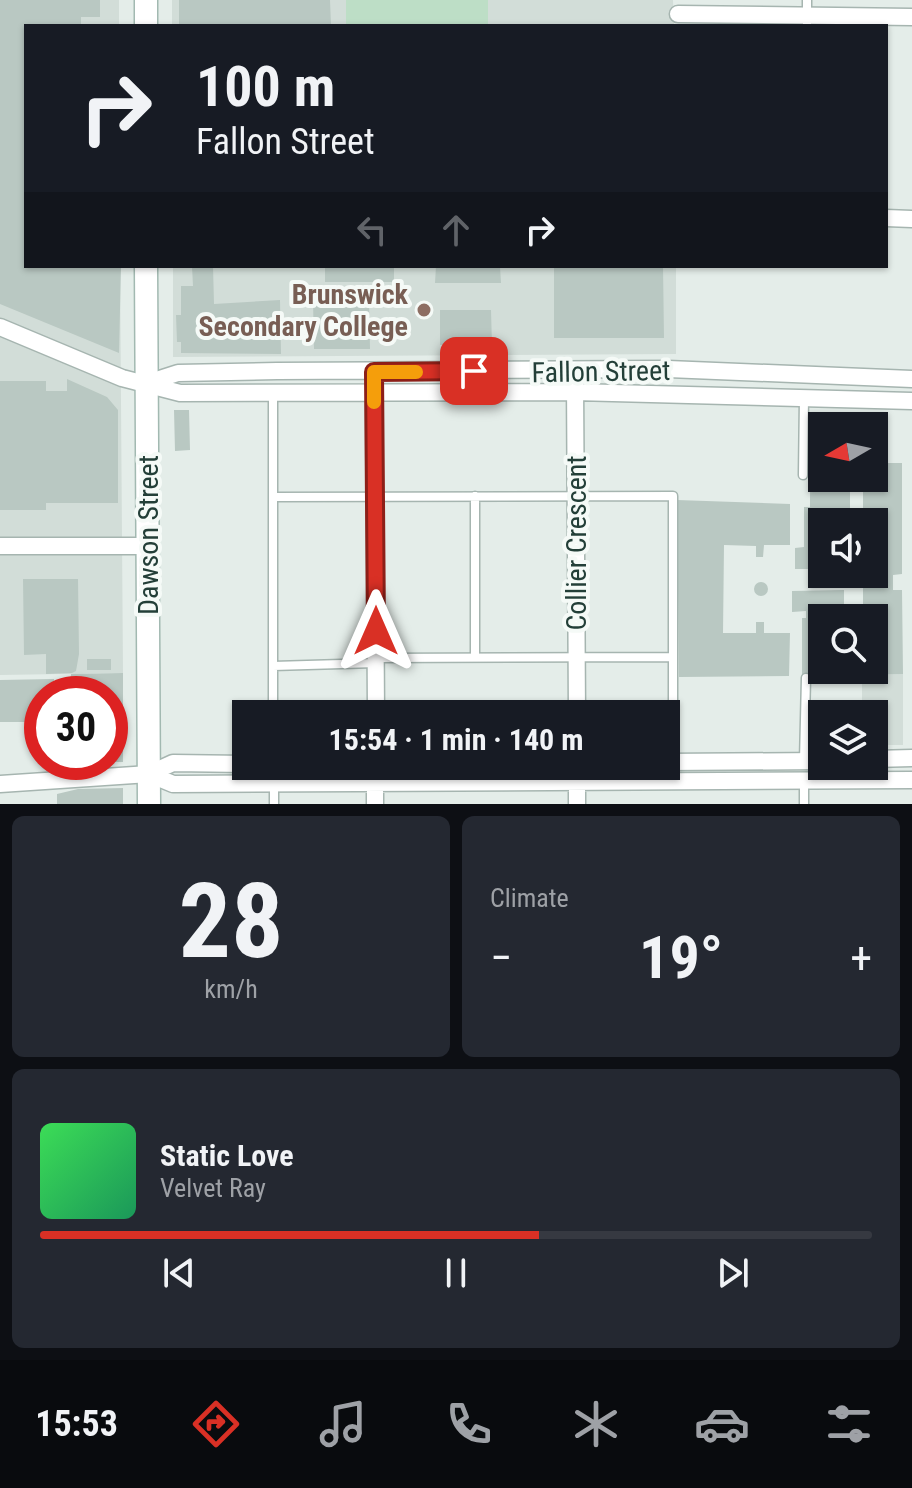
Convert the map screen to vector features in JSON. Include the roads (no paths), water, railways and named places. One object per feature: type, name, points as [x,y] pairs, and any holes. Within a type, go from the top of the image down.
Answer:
[{"type":"street","points":[[146,0],[146,24]]},
{"type":"street","points":[[678,14],[912,17]]},
{"type":"street","points":[[888,218],[912,219]]},
{"type":"street","name":"Dawson Street","points":[[146,268],[149,804]]},
{"type":"street","name":"Fallon Street","points":[[0,327],[122,378],[180,393],[575,392],[912,401]]},
{"type":"street","name":"Fallon Street","points":[[147,383],[178,373],[668,369],[912,379]]},
{"type":"street","points":[[374,372],[376,700]]},
{"type":"street","name":"Collier Crescent","points":[[575,372],[577,700]]},
{"type":"street","points":[[0,546],[148,546]]},
{"type":"street","points":[[888,759],[912,758]]},
{"type":"street","points":[[680,762],[808,761]]},
{"type":"street","points":[[0,784],[41,783],[79,776],[149,774],[173,763],[232,764]]},
{"type":"street","points":[[149,774],[173,784],[375,784],[456,780]]},
{"type":"street","points":[[680,777],[912,780]]},
{"type":"street","points":[[375,780],[375,804]]},
{"type":"street","points":[[577,780],[577,804]]},
{"type":"lane","points":[[273,393],[273,700]]},
{"type":"lane","points":[[803,475],[804,397]]},
{"type":"lane","points":[[475,496],[475,657]]},
{"type":"lane","points":[[273,497],[673,496],[672,700]]},
{"type":"lane","points":[[273,666],[475,657],[673,657]]},
{"type":"lane","points":[[804,761],[806,678]]},
{"type":"lane","points":[[274,780],[274,804]]},
{"type":"lane","points":[[804,781],[804,804]]},
{"type":"place","name":"Brunswick Secondary College","points":[[424,310]]}]
